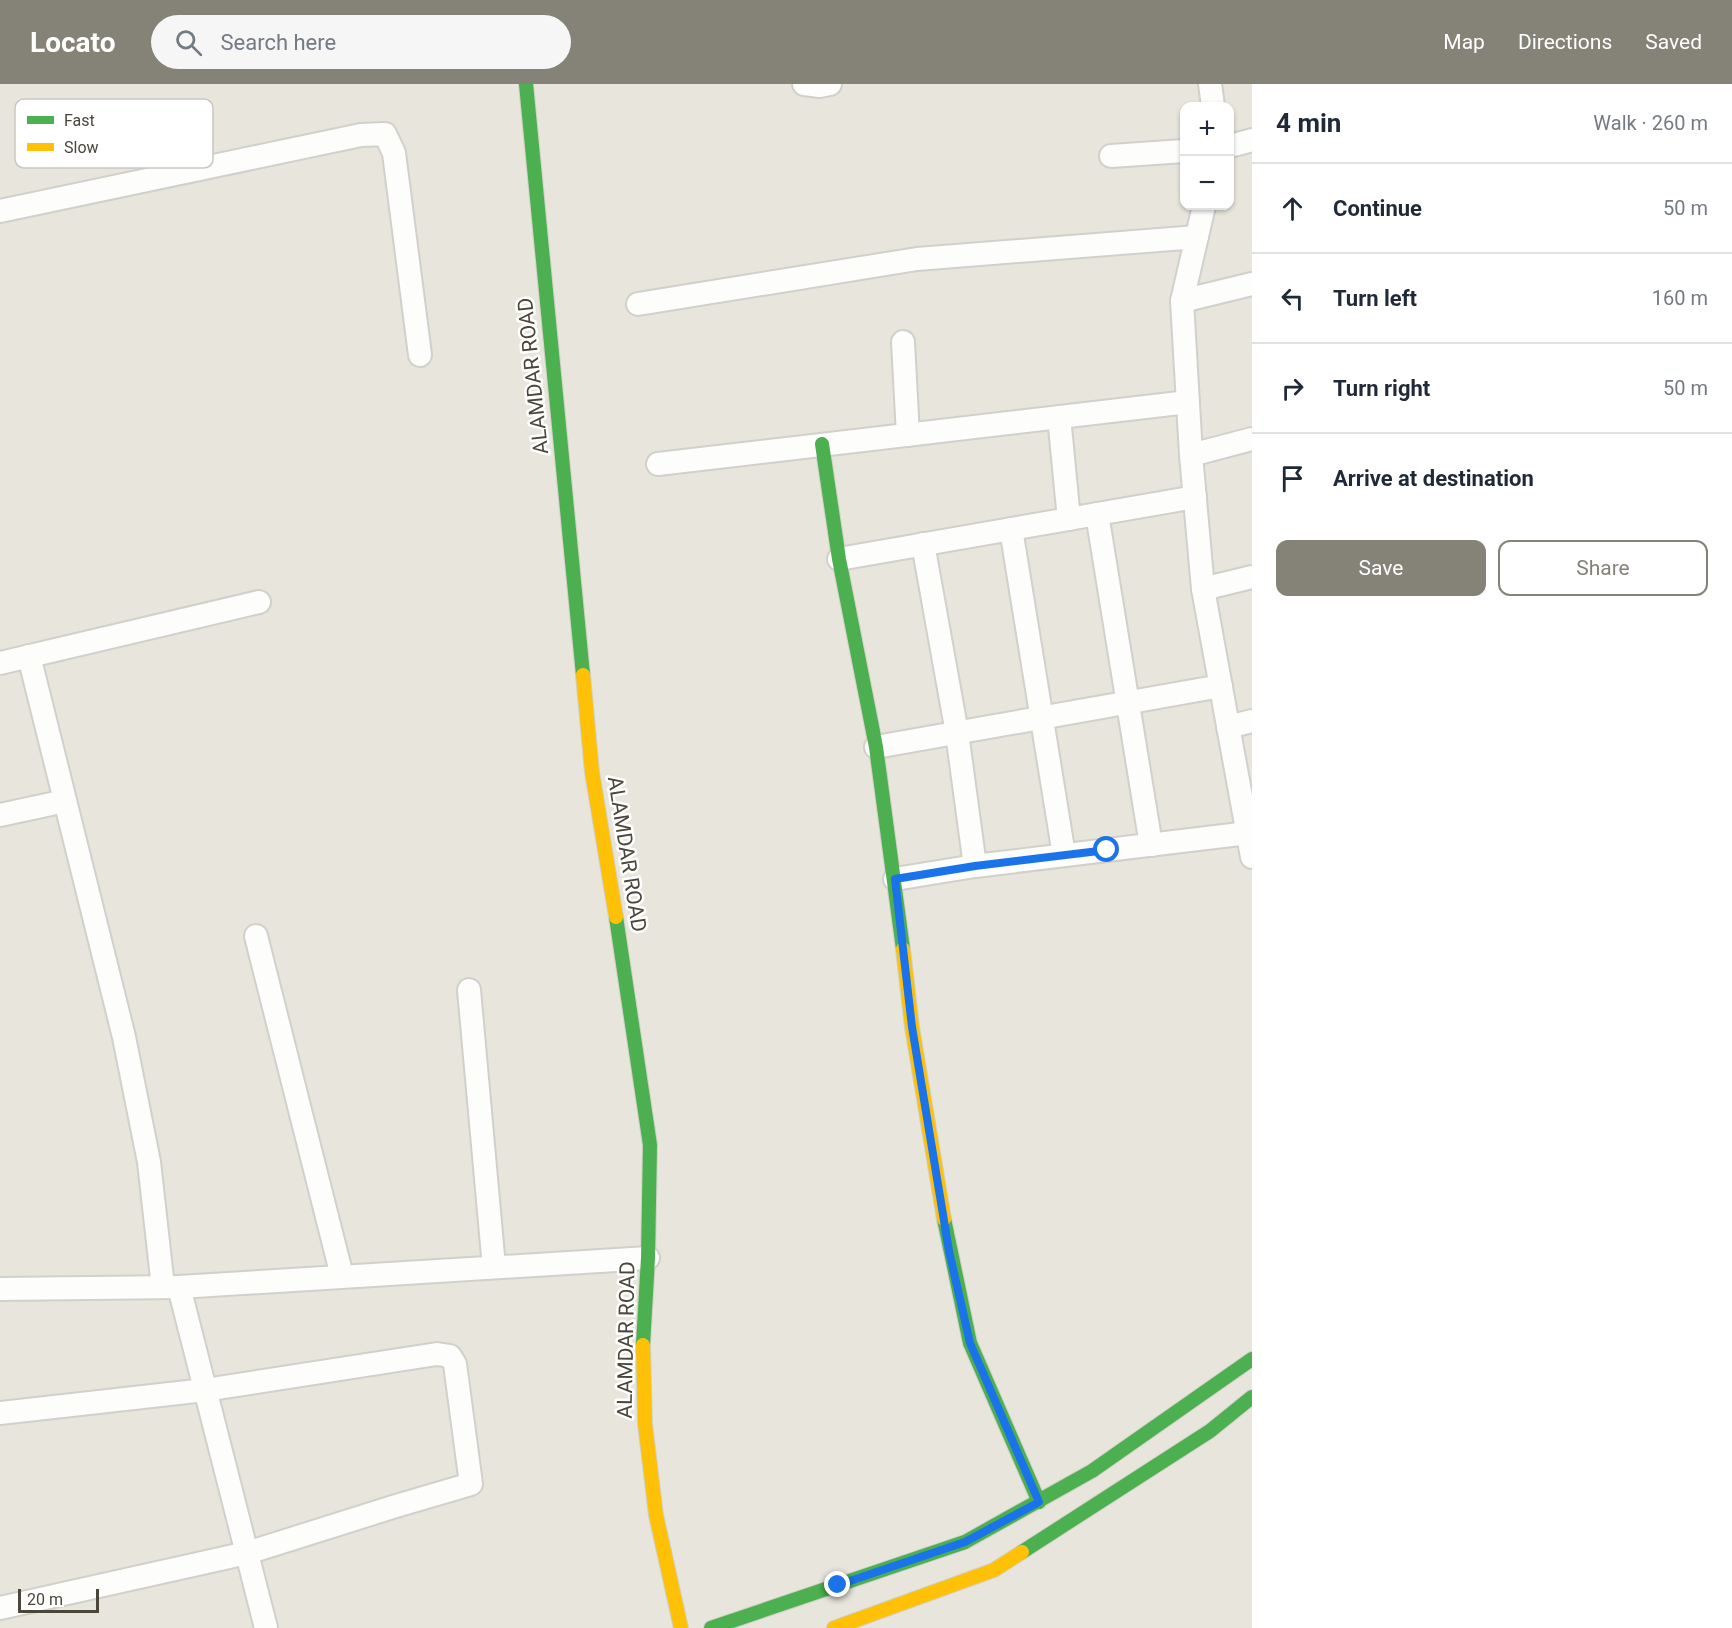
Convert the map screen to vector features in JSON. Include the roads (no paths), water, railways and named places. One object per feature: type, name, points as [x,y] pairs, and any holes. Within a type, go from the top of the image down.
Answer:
[{"type":"street","name":"ALAMDAR ROAD","points":[[526,84],[592,772],[650,1145],[648,1258],[643,1332],[645,1424],[656,1515],[681,1628]]},
{"type":"street","points":[[804,84],[820,86],[830,84]]},
{"type":"street","points":[[1210,84],[1212,102]]},
{"type":"street","points":[[213,166],[361,135],[385,134],[394,153],[420,355]]},
{"type":"street","points":[[1234,145],[1252,140]]},
{"type":"street","points":[[1111,156],[1180,151]]},
{"type":"street","points":[[0,211],[204,168]]},
{"type":"street","points":[[1203,210],[1182,302],[1191,455],[1203,589],[1252,857]]},
{"type":"street","points":[[638,304],[917,259],[1197,237]]},
{"type":"street","points":[[1182,302],[1252,284]]},
{"type":"street","points":[[903,342],[908,435]]},
{"type":"street","points":[[658,464],[1188,402]]},
{"type":"street","points":[[1059,417],[1070,519]]},
{"type":"street","points":[[1191,455],[1252,439]]},
{"type":"street","points":[[822,444],[840,559],[876,747],[895,879],[912,1027],[949,1251],[970,1343],[1039,1502]]},
{"type":"street","points":[[840,559],[1195,497]]},
{"type":"street","points":[[1097,514],[1151,844]]},
{"type":"street","points":[[1011,529],[1064,855]]},
{"type":"street","points":[[923,544],[957,734],[975,866]]},
{"type":"street","points":[[1203,589],[1252,577]]},
{"type":"street","points":[[0,663],[259,602]]},
{"type":"street","points":[[29,656],[124,1037],[171,1287],[205,1390],[266,1628]]},
{"type":"street","points":[[876,747],[1221,686]]},
{"type":"street","points":[[1228,727],[1252,721]]},
{"type":"street","points":[[0,815],[65,801]]},
{"type":"street","points":[[895,879],[975,866],[1248,833]]},
{"type":"street","points":[[256,936],[342,1276]]},
{"type":"street","points":[[469,990],[494,1267]]},
{"type":"street","points":[[0,1289],[171,1287],[648,1258]]},
{"type":"street","points":[[0,1413],[205,1390],[437,1354],[450,1356],[455,1364],[471,1484],[247,1553],[0,1608]]},
{"type":"street","points":[[711,1628],[965,1542],[1092,1471],[1252,1359]]},
{"type":"street","points":[[834,1628],[994,1570],[1210,1431],[1252,1397]]}]
